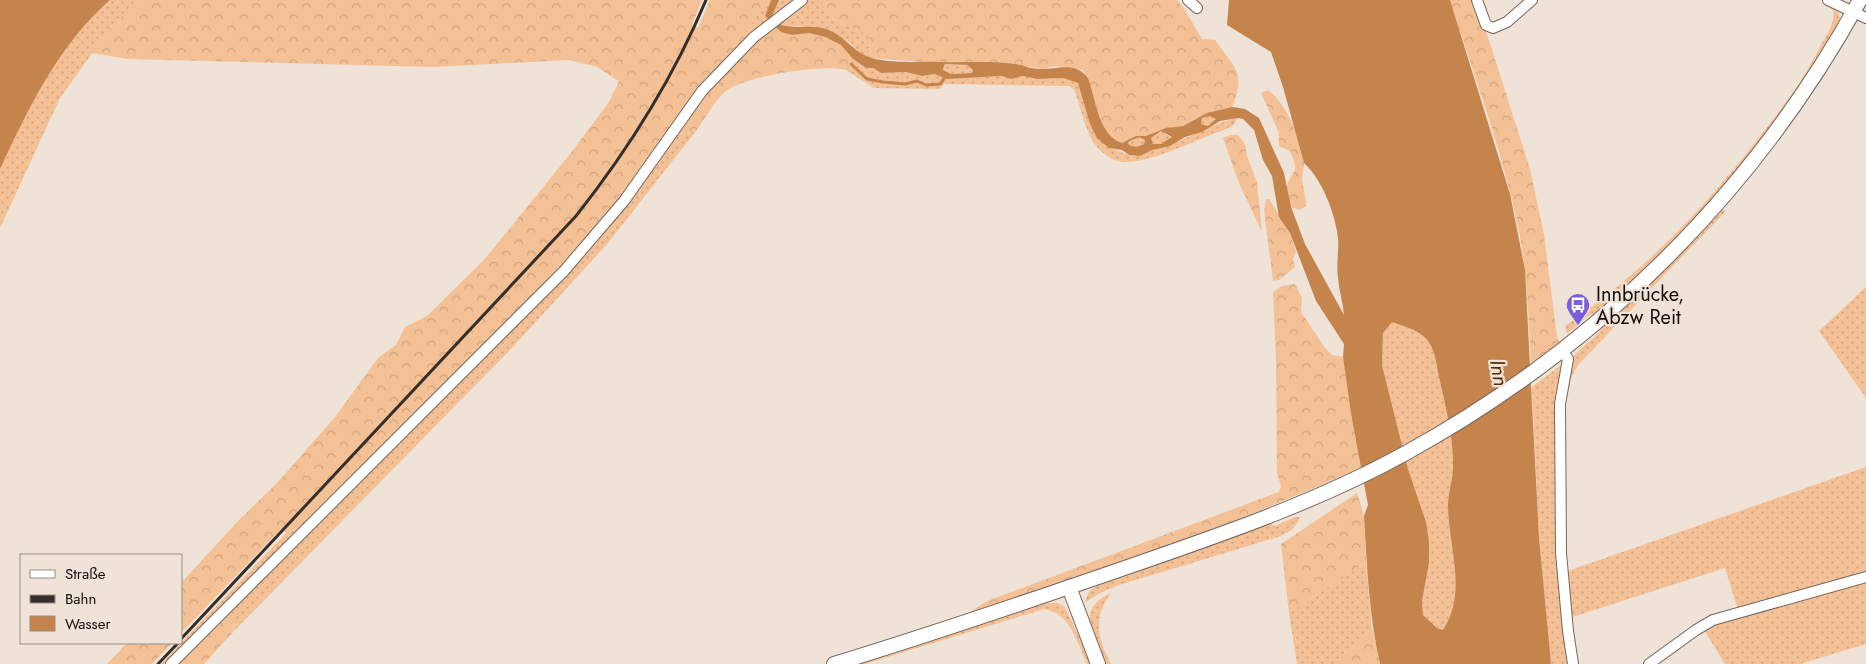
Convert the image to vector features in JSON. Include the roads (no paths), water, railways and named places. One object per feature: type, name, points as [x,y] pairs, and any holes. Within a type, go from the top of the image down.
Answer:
[{"type":"street","points":[[171,664],[564,271],[624,201],[702,91],[766,27],[802,0]]},
{"type":"street","points":[[1188,0],[1197,8]]},
{"type":"street","points":[[1477,0],[1486,25],[1494,28],[1507,22],[1532,0]]},
{"type":"street","points":[[1828,0],[1856,6],[1866,18]]},
{"type":"street","points":[[834,664],[966,623],[1226,533],[1282,511],[1360,476],[1426,442],[1512,388],[1563,352],[1660,266],[1736,181],[1794,105],[1856,6]]},
{"type":"street","points":[[1563,352],[1568,360],[1560,404],[1561,553],[1568,631],[1574,664]]},
{"type":"street","points":[[1649,664],[1713,620],[1866,577]]},
{"type":"street","points":[[1069,587],[1098,664]]},
{"type":"water","points":[[0,0],[110,0],[75,37],[46,78],[0,169]]},
{"type":"water","name":"Inn","points":[[771,0],[779,0],[772,16],[782,25],[818,27],[831,31],[866,56],[880,60],[980,62],[1022,65],[1039,69],[1069,67],[1076,69],[1088,78],[1103,124],[1114,139],[1122,143],[1136,136],[1146,136],[1166,128],[1183,126],[1207,113],[1232,107],[1245,109],[1259,118],[1284,173],[1291,207],[1305,244],[1344,315],[1337,273],[1337,229],[1327,198],[1317,178],[1304,163],[1283,87],[1271,52],[1227,25],[1229,0],[1450,0],[1510,194],[1525,270],[1539,538],[1551,664],[1380,664],[1373,627],[1367,572],[1364,516],[1368,505],[1351,413],[1343,357],[1344,344],[1316,301],[1290,233],[1279,217],[1272,176],[1263,160],[1254,130],[1243,119],[1220,121],[1202,132],[1185,137],[1170,146],[1152,150],[1140,156],[1129,155],[1122,150],[1109,148],[1097,138],[1090,124],[1078,83],[1063,78],[1037,79],[1023,76],[1011,79],[1002,76],[947,79],[934,74],[922,76],[906,72],[881,73],[873,68],[866,68],[853,59],[841,45],[825,37],[809,33],[792,35],[781,32],[765,16]],"holes":[[[944,65],[967,65],[973,70],[972,73],[951,74],[943,70]],[[1209,116],[1216,119],[1208,126],[1201,124],[1202,118]],[[1161,131],[1172,137],[1161,144],[1153,144],[1151,138]],[[1139,137],[1145,140],[1144,144],[1136,147],[1129,145],[1128,142]],[[1392,322],[1415,331],[1425,338],[1432,348],[1435,359],[1449,422],[1453,456],[1453,472],[1448,505],[1456,585],[1450,615],[1443,630],[1437,628],[1423,615],[1422,601],[1429,563],[1429,542],[1426,522],[1408,469],[1382,365],[1383,333]]]},
{"type":"waterway","points":[[851,64],[867,79],[883,82],[905,84],[917,81],[926,85],[940,84],[946,76]]},
{"type":"railway","points":[[182,638],[576,216],[614,165],[648,113],[679,58],[706,0]]},
{"type":"railway","points":[[158,664],[177,644]]},
{"type":"place","name":"Innbrücke, Abzw Reit","points":[[1578,326]]}]
